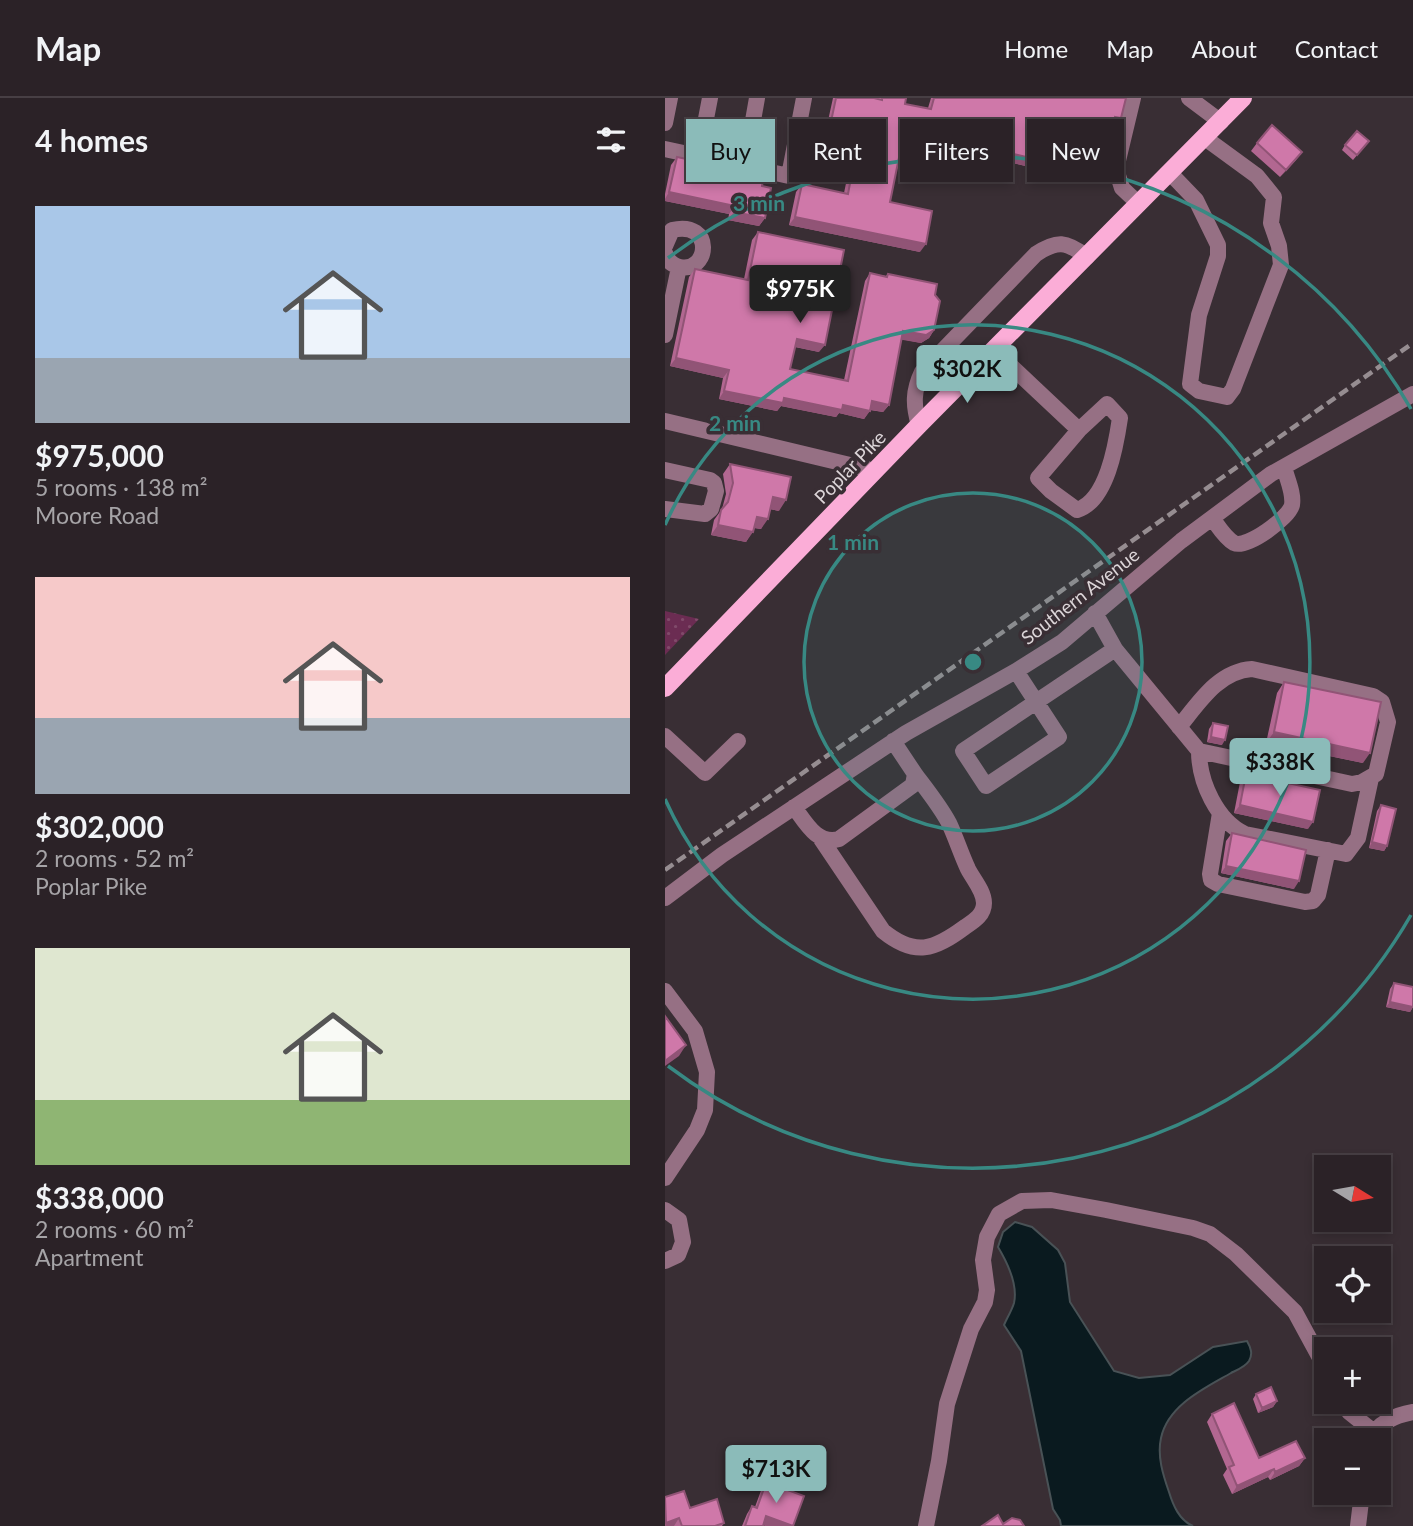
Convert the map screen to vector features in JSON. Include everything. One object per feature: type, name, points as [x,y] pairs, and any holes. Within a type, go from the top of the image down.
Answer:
[{"type":"main road","name":"Poplar Pike","points":[[665,688],[919,425],[1243,98]]},
{"type":"street","points":[[665,122],[670,98]]},
{"type":"street","points":[[706,119],[710,98]]},
{"type":"street","points":[[753,119],[757,98]]},
{"type":"street","points":[[775,173],[789,176],[804,98]]},
{"type":"street","points":[[1133,98],[1116,169],[1122,188],[1139,204]]},
{"type":"street","points":[[1189,98],[1221,122]]},
{"type":"street","points":[[1170,173],[1196,200],[1218,245],[1218,256],[1199,315],[1190,384],[1199,391],[1227,397],[1233,389],[1281,265],[1279,246],[1271,223],[1274,197],[1257,176],[1205,138]]},
{"type":"street","points":[[665,149],[686,153]]},
{"type":"street","points":[[665,246],[669,225],[691,229],[703,244],[698,262],[692,267],[679,267],[670,262],[665,253]]},
{"type":"street","points":[[919,425],[913,403],[922,372],[1036,254],[1050,245],[1063,244],[1074,247],[1087,257]]},
{"type":"street","points":[[665,335],[679,267]]},
{"type":"street","points":[[994,350],[1079,430]]},
{"type":"street","name":"Southern Avenue","points":[[665,898],[722,855],[894,741],[1062,642],[1212,518],[1271,474],[1413,394]]},
{"type":"street","points":[[1107,404],[1120,418],[1117,444],[1095,500],[1086,508],[1077,510],[1038,478],[1079,430],[1107,404]]},
{"type":"street","points":[[665,421],[875,471]]},
{"type":"street","points":[[1212,518],[1233,543],[1248,543],[1287,514],[1292,507],[1292,495],[1284,467]]},
{"type":"street","points":[[665,470],[709,480],[714,483],[716,491],[711,509],[705,514],[665,509]]},
{"type":"street","points":[[1095,613],[1115,649],[1199,751],[1201,774],[1220,813],[1233,829],[1245,834],[1346,853],[1353,848],[1358,838],[1371,778]]},
{"type":"street","points":[[1016,671],[1036,701],[1059,737],[986,786],[963,751],[1036,701],[1115,649]]},
{"type":"street","points":[[1179,727],[1215,685],[1240,670],[1252,669],[1373,696],[1382,702],[1388,722],[1376,774],[1352,784],[1199,751]]},
{"type":"street","points":[[665,736],[705,773],[738,741]]},
{"type":"street","points":[[795,807],[821,839],[883,930],[897,942],[920,948],[943,943],[977,919],[983,912],[984,903],[950,826],[894,741]]},
{"type":"street","points":[[821,839],[839,839],[906,791],[913,785],[915,774]]},
{"type":"street","points":[[1220,813],[1210,874],[1211,880],[1218,884],[1305,902],[1313,901],[1318,895],[1328,850]]},
{"type":"street","points":[[665,991],[695,1031],[707,1072],[705,1110],[697,1130],[665,1178]]},
{"type":"street","points":[[926,1526],[947,1404],[971,1329],[985,1302],[987,1290],[983,1260],[987,1237],[999,1214],[1022,1201],[1036,1199],[1106,1210],[1210,1234],[1236,1254],[1295,1312],[1314,1347]]},
{"type":"street","points":[[665,1210],[679,1220],[683,1242],[678,1255],[665,1261]]},
{"type":"street","points":[[1382,1428],[1397,1416],[1413,1412]]},
{"type":"street","points":[[1353,1414],[1365,1428]]},
{"type":"street","points":[[1359,1526],[1361,1505]]},
{"type":"shaded area","points":[[665,611],[699,619],[665,655]]},
{"type":"shaded area","points":[[1015,1222],[1032,1227],[1058,1250],[1065,1263],[1070,1302],[1114,1371],[1139,1378],[1170,1375],[1213,1347],[1247,1341],[1251,1353],[1247,1363],[1199,1391],[1179,1407],[1165,1426],[1161,1438],[1161,1465],[1171,1497],[1180,1516],[1193,1526],[1061,1526],[1053,1509],[1021,1351],[1004,1325],[1015,1296],[1013,1281],[998,1247],[1003,1232]]},
{"type":"building","points":[[836,98],[906,98],[905,104],[931,109],[934,98],[1126,98],[1121,118],[1027,119],[1027,157],[1013,154],[1013,119],[900,119],[900,153],[890,202],[932,211],[926,244],[795,217],[802,184],[848,194],[850,182],[886,182],[886,119],[832,119]]},
{"type":"building","points":[[1272,125],[1302,152],[1286,170],[1257,143]]},
{"type":"building","points":[[1357,131],[1369,141],[1357,155],[1345,145]]},
{"type":"building","points":[[677,157],[686,159],[686,182],[763,182],[762,186],[771,188],[765,218],[734,212],[735,206],[669,192]]},
{"type":"building","points":[[758,232],[844,250],[825,345],[797,339],[790,369],[848,381],[870,273],[937,284],[935,295],[940,301],[934,330],[926,335],[903,331],[889,405],[872,401],[870,411],[843,405],[842,410],[784,398],[783,403],[724,391],[729,370],[676,358],[695,269],[748,280]]},
{"type":"building","points":[[730,464],[791,477],[786,500],[773,497],[768,519],[757,517],[753,532],[718,525],[721,510],[728,502],[733,483]]},
{"type":"building","points":[[1284,682],[1381,702],[1370,753],[1274,732]]},
{"type":"building","points":[[1213,723],[1228,726],[1225,740],[1211,737]]},
{"type":"building","points":[[1246,774],[1320,790],[1313,822],[1240,805]]},
{"type":"building","points":[[1381,805],[1396,809],[1387,846],[1372,842]]},
{"type":"building","points":[[1232,833],[1306,850],[1299,881],[1226,866]]},
{"type":"building","points":[[1394,983],[1413,987],[1413,1007],[1390,1002]]},
{"type":"building","points":[[665,1016],[686,1045],[665,1061]]},
{"type":"building","points":[[1271,1387],[1277,1401],[1262,1408],[1256,1394]]},
{"type":"building","points":[[1234,1403],[1259,1458],[1296,1441],[1305,1458],[1237,1486],[1229,1467],[1234,1465],[1212,1414]]},
{"type":"building","points":[[768,1477],[785,1483],[782,1488],[804,1496],[793,1526],[766,1516],[763,1526],[745,1526],[752,1506],[757,1508]]},
{"type":"building","points":[[684,1491],[690,1508],[717,1499],[724,1523],[715,1526],[682,1526],[679,1518],[666,1523],[665,1497]]},
{"type":"building","points":[[998,1515],[1003,1524],[1012,1518],[1020,1520],[1024,1526],[982,1526]]},
{"type":"railway","points":[[665,870],[1413,343]]}]
